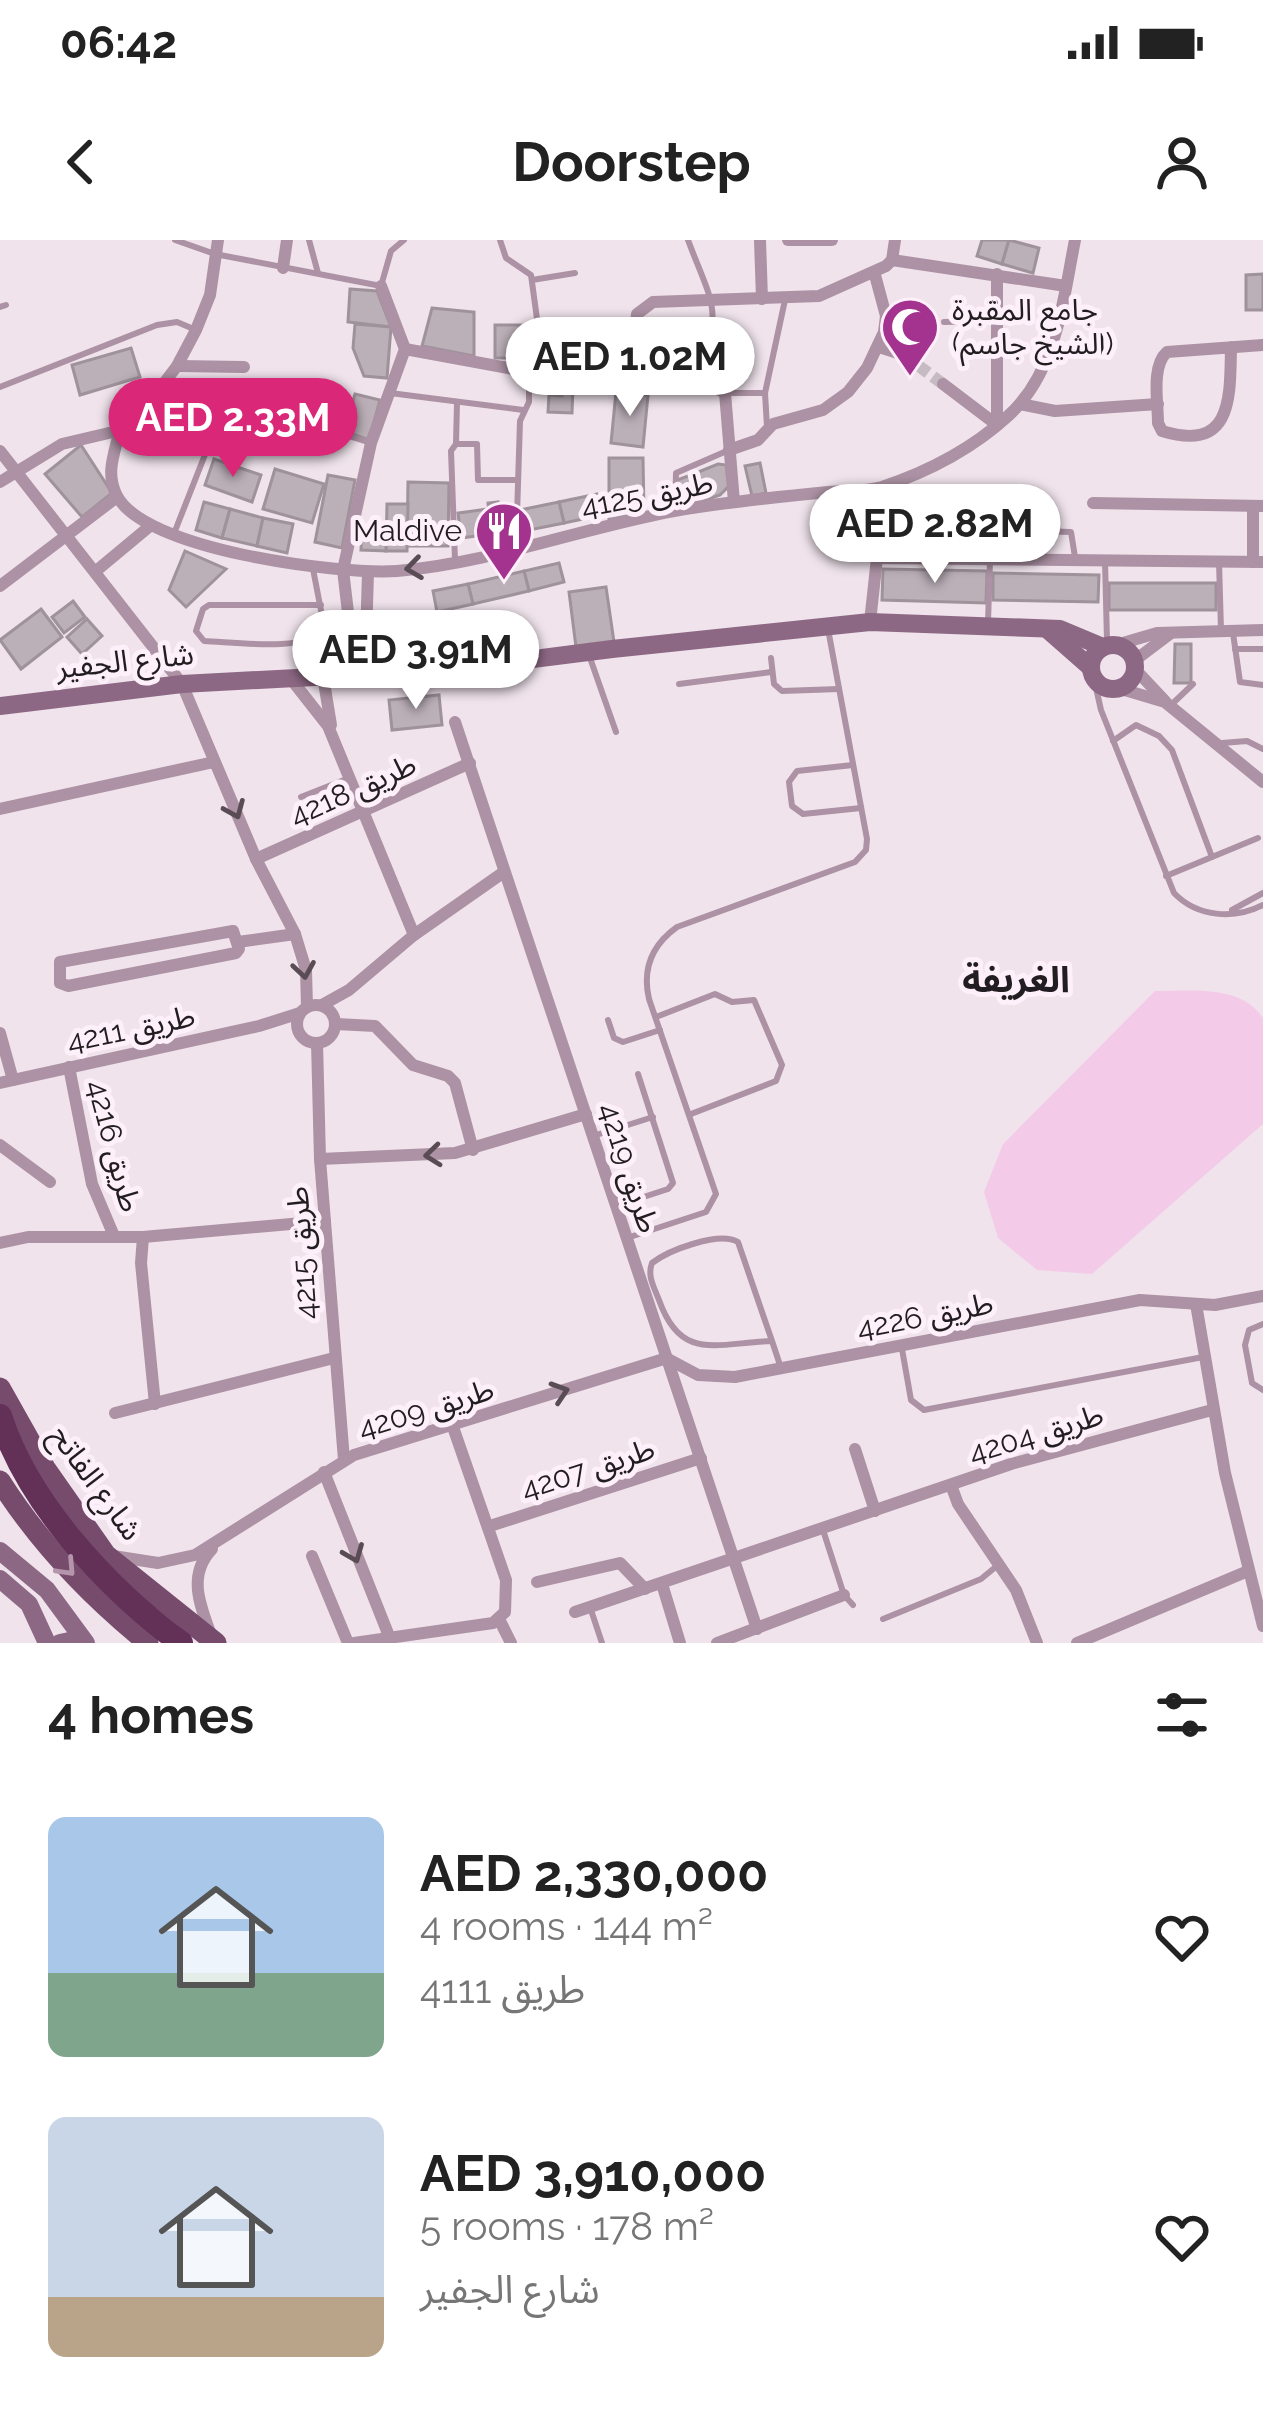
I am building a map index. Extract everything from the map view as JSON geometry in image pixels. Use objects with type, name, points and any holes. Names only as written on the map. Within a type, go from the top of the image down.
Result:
[{"type":"highway","points":[[0,1416],[33,1485],[109,1584],[181,1643]]},
{"type":"main road","name":"شارع الفاتح","points":[[0,1388],[28,1442],[106,1555],[215,1642]]},
{"type":"main road","points":[[0,1481],[8,1501],[74,1576],[148,1643]]},
{"type":"street","points":[[283,268],[286,240]]},
{"type":"street","points":[[760,240],[762,299]]},
{"type":"street","points":[[788,240],[832,240]]},
{"type":"street","points":[[630,374],[638,314],[644,306],[819,296],[875,274],[892,260],[895,240]]},
{"type":"street","name":"طريق 4125","points":[[117,497],[129,514],[173,535],[241,555],[368,572],[427,567],[675,511],[874,490],[953,455],[1021,404],[1050,352],[1075,240]]},
{"type":"street","points":[[0,482],[73,440],[119,433],[137,419],[177,366],[196,330],[210,295],[217,247]]},
{"type":"street","points":[[892,260],[1066,286]]},
{"type":"street","points":[[729,450],[758,440],[767,428],[824,410],[848,392],[879,347],[886,316],[875,274]]},
{"type":"street","points":[[997,274],[997,425]]},
{"type":"street","points":[[336,743],[333,676],[349,621],[343,570],[371,443],[405,349],[380,286]]},
{"type":"street","points":[[1232,347],[1229,401],[1217,426],[1200,435],[1166,434],[1158,423],[1158,360],[1163,354],[1232,347],[1263,345]]},
{"type":"street","points":[[879,347],[904,355]]},
{"type":"street","points":[[405,349],[537,373],[693,377],[724,393],[734,502]]},
{"type":"street","points":[[177,366],[244,367]]},
{"type":"street","points":[[943,384],[997,425]]},
{"type":"street","points":[[1021,404],[1055,411],[1158,404]]},
{"type":"street","points":[[0,586],[117,497],[109,473],[119,433]]},
{"type":"street","points":[[0,451],[182,684],[256,859],[295,934],[306,970],[303,1010],[297,1024],[300,1034],[317,1043],[328,1039],[349,990]]},
{"type":"street","points":[[870,622],[877,558],[874,490]]},
{"type":"street","points":[[877,558],[1258,562],[1258,506],[1093,503]]},
{"type":"street","points":[[96,571],[150,526]]},
{"type":"street","points":[[365,674],[368,572]]},
{"type":"street","points":[[349,621],[364,623]]},
{"type":"street","name":"شارع الجفير","points":[[2,704],[182,684],[447,670],[870,622],[1045,628],[1076,632],[1109,645],[1143,635],[1263,630]]},
{"type":"street","points":[[1045,628],[1105,687],[1168,704]]},
{"type":"street","points":[[1118,688],[1130,680],[1134,664],[1172,633]]},
{"type":"street","points":[[1092,673],[1094,655],[1109,645],[1129,652],[1168,704],[1263,782]]},
{"type":"street","points":[[291,679],[318,710],[336,743],[414,935]]},
{"type":"street","name":"طريق 4219","points":[[455,722],[758,1629]]},
{"type":"street","points":[[0,809],[214,762]]},
{"type":"street","name":"طريق 4218","points":[[256,859],[470,763]]},
{"type":"street","points":[[303,1010],[349,990],[414,935],[504,872]]},
{"type":"street","points":[[233,931],[238,942],[236,953],[65,986],[57,967],[60,962],[118,950],[233,931]]},
{"type":"street","points":[[238,942],[295,934]]},
{"type":"street","points":[[322,1005],[335,1021],[375,1026],[412,1065],[448,1076],[455,1083],[472,1150]]},
{"type":"street","name":"طريق 4211","points":[[0,1033],[7,1082],[259,1026],[303,1010]]},
{"type":"street","name":"طريق 4211","points":[[259,1026],[300,1034]]},
{"type":"street","name":"طريق 4215","points":[[317,1043],[320,1159],[344,1460]]},
{"type":"street","name":"طريق 4216","points":[[69,1067],[92,1184],[114,1236]]},
{"type":"street","points":[[320,1159],[422,1157],[472,1150],[586,1114]]},
{"type":"street","points":[[0,1145],[50,1182]]},
{"type":"street","name":"طريق 4216","points":[[0,1243],[28,1237],[143,1237],[325,1221]]},
{"type":"street","points":[[143,1237],[142,1284],[155,1404]]},
{"type":"street","name":"طريق 4226","points":[[667,1358],[710,1377],[735,1377],[1140,1300],[1215,1305],[1263,1297]]},
{"type":"street","points":[[1196,1304],[1212,1410],[1263,1626]]},
{"type":"street","points":[[115,1413],[334,1358]]},
{"type":"street","name":"طريق 4209","points":[[106,1555],[170,1562],[218,1544],[344,1460],[667,1358]]},
{"type":"street","name":"طريق 4204","points":[[575,1612],[1080,1444],[1212,1410]]},
{"type":"street","name":"طريق 4207","points":[[453,1427],[507,1587],[507,1604],[500,1619]]},
{"type":"street","points":[[855,1449],[875,1510]]},
{"type":"street","name":"طريق 4207","points":[[490,1526],[701,1458]]},
{"type":"street","points":[[324,1472],[389,1636]]},
{"type":"street","points":[[951,1485],[958,1504],[1001,1563],[1037,1643]]},
{"type":"street","points":[[215,1642],[198,1598],[197,1576],[204,1557],[218,1544]]},
{"type":"street","points":[[0,1551],[47,1590],[84,1643]]},
{"type":"street","points":[[312,1556],[351,1643],[500,1619],[511,1643]]},
{"type":"street","points":[[538,1582],[620,1563],[645,1589]]},
{"type":"street","points":[[1077,1643],[1248,1570]]},
{"type":"street","points":[[0,1579],[29,1604],[47,1643]]},
{"type":"street","points":[[662,1584],[680,1643]]},
{"type":"street","points":[[717,1643],[849,1600]]},
{"type":"street","points":[[60,1643],[84,1643]]},
{"type":"lane","points":[[175,240],[217,247],[283,268],[380,286],[391,251],[404,240]]},
{"type":"lane","points":[[309,240],[318,273]]},
{"type":"lane","points":[[500,240],[506,258],[525,267],[532,280],[537,373],[523,410],[516,548]]},
{"type":"lane","points":[[688,240],[714,301],[713,332],[693,377]]},
{"type":"lane","points":[[532,280],[575,273]]},
{"type":"lane","points":[[767,428],[765,393],[785,300]]},
{"type":"lane","points":[[944,322],[997,321]]},
{"type":"lane","points":[[0,387],[157,325],[177,322],[196,330]]},
{"type":"lane","points":[[389,393],[523,410]]},
{"type":"lane","points":[[724,393],[765,393]]},
{"type":"lane","points":[[455,560],[451,451],[456,444],[457,402]]},
{"type":"lane","points":[[173,535],[208,447],[284,420],[371,443]]},
{"type":"lane","points":[[456,444],[477,444],[478,479],[517,480]]},
{"type":"lane","points":[[675,511],[676,473],[729,450]]},
{"type":"lane","points":[[999,530],[1071,532],[1076,561]]},
{"type":"lane","points":[[988,624],[990,560]]},
{"type":"lane","points":[[1106,561],[1103,617],[1109,645]]},
{"type":"lane","points":[[1220,561],[1227,630],[1240,682],[1263,685]]},
{"type":"lane","points":[[312,566],[321,605],[326,631],[316,640],[204,641],[196,631],[209,605],[321,605]]},
{"type":"lane","points":[[627,1238],[706,1212],[713,1204],[715,1183],[656,1017],[646,979],[650,958],[677,927],[855,862],[867,845],[827,626]]},
{"type":"lane","points":[[1234,649],[1263,649]]},
{"type":"lane","points":[[588,652],[616,732]]},
{"type":"lane","points":[[771,658],[775,684],[787,693],[839,689]]},
{"type":"lane","points":[[680,684],[773,672]]},
{"type":"lane","points":[[1092,673],[1113,741],[1174,892],[1207,913],[1251,911],[1263,905]]},
{"type":"lane","points":[[1168,704],[1193,684]]},
{"type":"lane","points":[[1113,741],[1136,725],[1169,745],[1212,857]]},
{"type":"lane","points":[[1218,743],[1251,741],[1263,749]]},
{"type":"lane","points":[[853,765],[797,771],[789,782],[792,806],[803,814],[861,808]]},
{"type":"lane","points":[[301,797],[349,778]]},
{"type":"lane","points":[[1166,876],[1258,838]]},
{"type":"lane","points":[[1229,913],[1263,893]]},
{"type":"lane","points":[[656,1017],[715,994],[732,1002],[754,1000],[782,1065],[776,1081],[691,1114]]},
{"type":"lane","points":[[608,1020],[614,1038],[623,1042],[660,1030]]},
{"type":"lane","points":[[616,1206],[668,1189],[674,1179],[638,1074]]},
{"type":"lane","points":[[593,1136],[653,1117]]},
{"type":"lane","points":[[772,1341],[691,1344],[679,1338],[667,1323],[649,1273],[652,1263],[722,1238],[735,1239],[772,1341],[781,1368]]},
{"type":"lane","points":[[1263,1324],[1250,1330],[1245,1340],[1252,1383],[1263,1390]]},
{"type":"lane","points":[[902,1345],[911,1400],[924,1409],[1204,1357]]},
{"type":"lane","points":[[823,1530],[849,1600]]},
{"type":"lane","points":[[883,1619],[981,1579],[1001,1563]]},
{"type":"lane","points":[[590,1607],[602,1643]]},
{"type":"shaded area","points":[[1155,991],[1229,995],[1254,1007],[1263,1018],[1263,1124],[1092,1274],[1037,1270],[998,1238],[984,1192],[1003,1144]]},
{"type":"building","points":[[982,240],[1009,240],[1002,264],[977,256]]},
{"type":"building","points":[[1009,240],[1039,248],[1033,273],[1002,264]]},
{"type":"building","points":[[1263,274],[1263,310],[1246,310],[1246,275]]},
{"type":"building","points":[[350,289],[377,291],[391,327],[348,322]]},
{"type":"building","points":[[432,308],[474,312],[474,356],[422,346]]},
{"type":"building","points":[[355,324],[391,327],[387,378],[364,376],[353,348]]},
{"type":"building","points":[[495,325],[525,325],[525,365],[495,358]]},
{"type":"building","points":[[131,348],[140,377],[80,395],[72,365]]},
{"type":"building","points":[[563,386],[573,387],[572,413],[548,412],[549,395],[562,396]]},
{"type":"building","points":[[616,392],[648,395],[643,447],[611,443]]},
{"type":"building","points":[[355,394],[380,400],[369,440],[344,431]]},
{"type":"building","points":[[81,445],[112,493],[82,517],[45,474]]},
{"type":"building","points":[[609,458],[643,458],[644,512],[609,520]]},
{"type":"building","points":[[214,459],[261,475],[252,502],[205,485]]},
{"type":"building","points":[[760,463],[766,493],[752,496],[745,466]]},
{"type":"building","points":[[726,465],[729,486],[698,503],[691,475]]},
{"type":"building","points":[[275,469],[324,484],[312,523],[263,509]]},
{"type":"building","points":[[328,475],[355,480],[342,548],[315,542]]},
{"type":"building","points":[[691,475],[698,503],[678,505],[677,480]]},
{"type":"building","points":[[408,482],[449,483],[448,546],[407,546]]},
{"type":"building","points":[[597,494],[602,515],[564,523],[559,502]]},
{"type":"building","points":[[204,502],[230,509],[222,538],[196,530]]},
{"type":"building","points":[[498,502],[498,509],[511,507],[514,528],[491,531],[488,503]]},
{"type":"building","points":[[559,502],[564,523],[524,531],[520,510]]},
{"type":"building","points":[[387,504],[408,504],[407,551],[386,551]]},
{"type":"building","points":[[230,509],[263,518],[257,546],[222,538]]},
{"type":"building","points":[[488,509],[492,534],[461,538],[458,513]]},
{"type":"building","points":[[263,518],[293,524],[287,553],[257,546]]},
{"type":"building","points":[[362,530],[386,531],[386,551],[361,550]]},
{"type":"building","points":[[185,551],[226,569],[186,607],[169,590]]},
{"type":"building","points":[[559,563],[564,582],[529,591],[524,571]]},
{"type":"building","points":[[883,569],[987,571],[986,603],[882,600]]},
{"type":"building","points":[[524,571],[529,591],[473,604],[468,584]]},
{"type":"building","points":[[993,573],[1099,575],[1098,602],[993,600]]},
{"type":"building","points":[[1109,583],[1216,583],[1216,610],[1109,610]]},
{"type":"building","points":[[468,584],[473,604],[437,612],[433,591]]},
{"type":"building","points":[[606,587],[614,642],[576,647],[569,592]]},
{"type":"building","points":[[73,601],[85,617],[64,633],[52,617]]},
{"type":"building","points":[[41,609],[62,637],[21,669],[0,640]]},
{"type":"building","points":[[87,619],[102,636],[82,654],[67,637]]},
{"type":"building","points":[[1175,644],[1191,644],[1191,683],[1174,683]]},
{"type":"building","points":[[439,695],[442,725],[392,730],[389,700]]},
{"type":"tunnel","points":[[904,355],[943,384]]},
{"type":"place","name":"جامع المقبرة (الشيخ جاسم)","points":[[910,378]]},
{"type":"place","name":"Maldive","points":[[504,582]]},
{"type":"district","name":"الغريفة","points":[[1016,979]]}]
